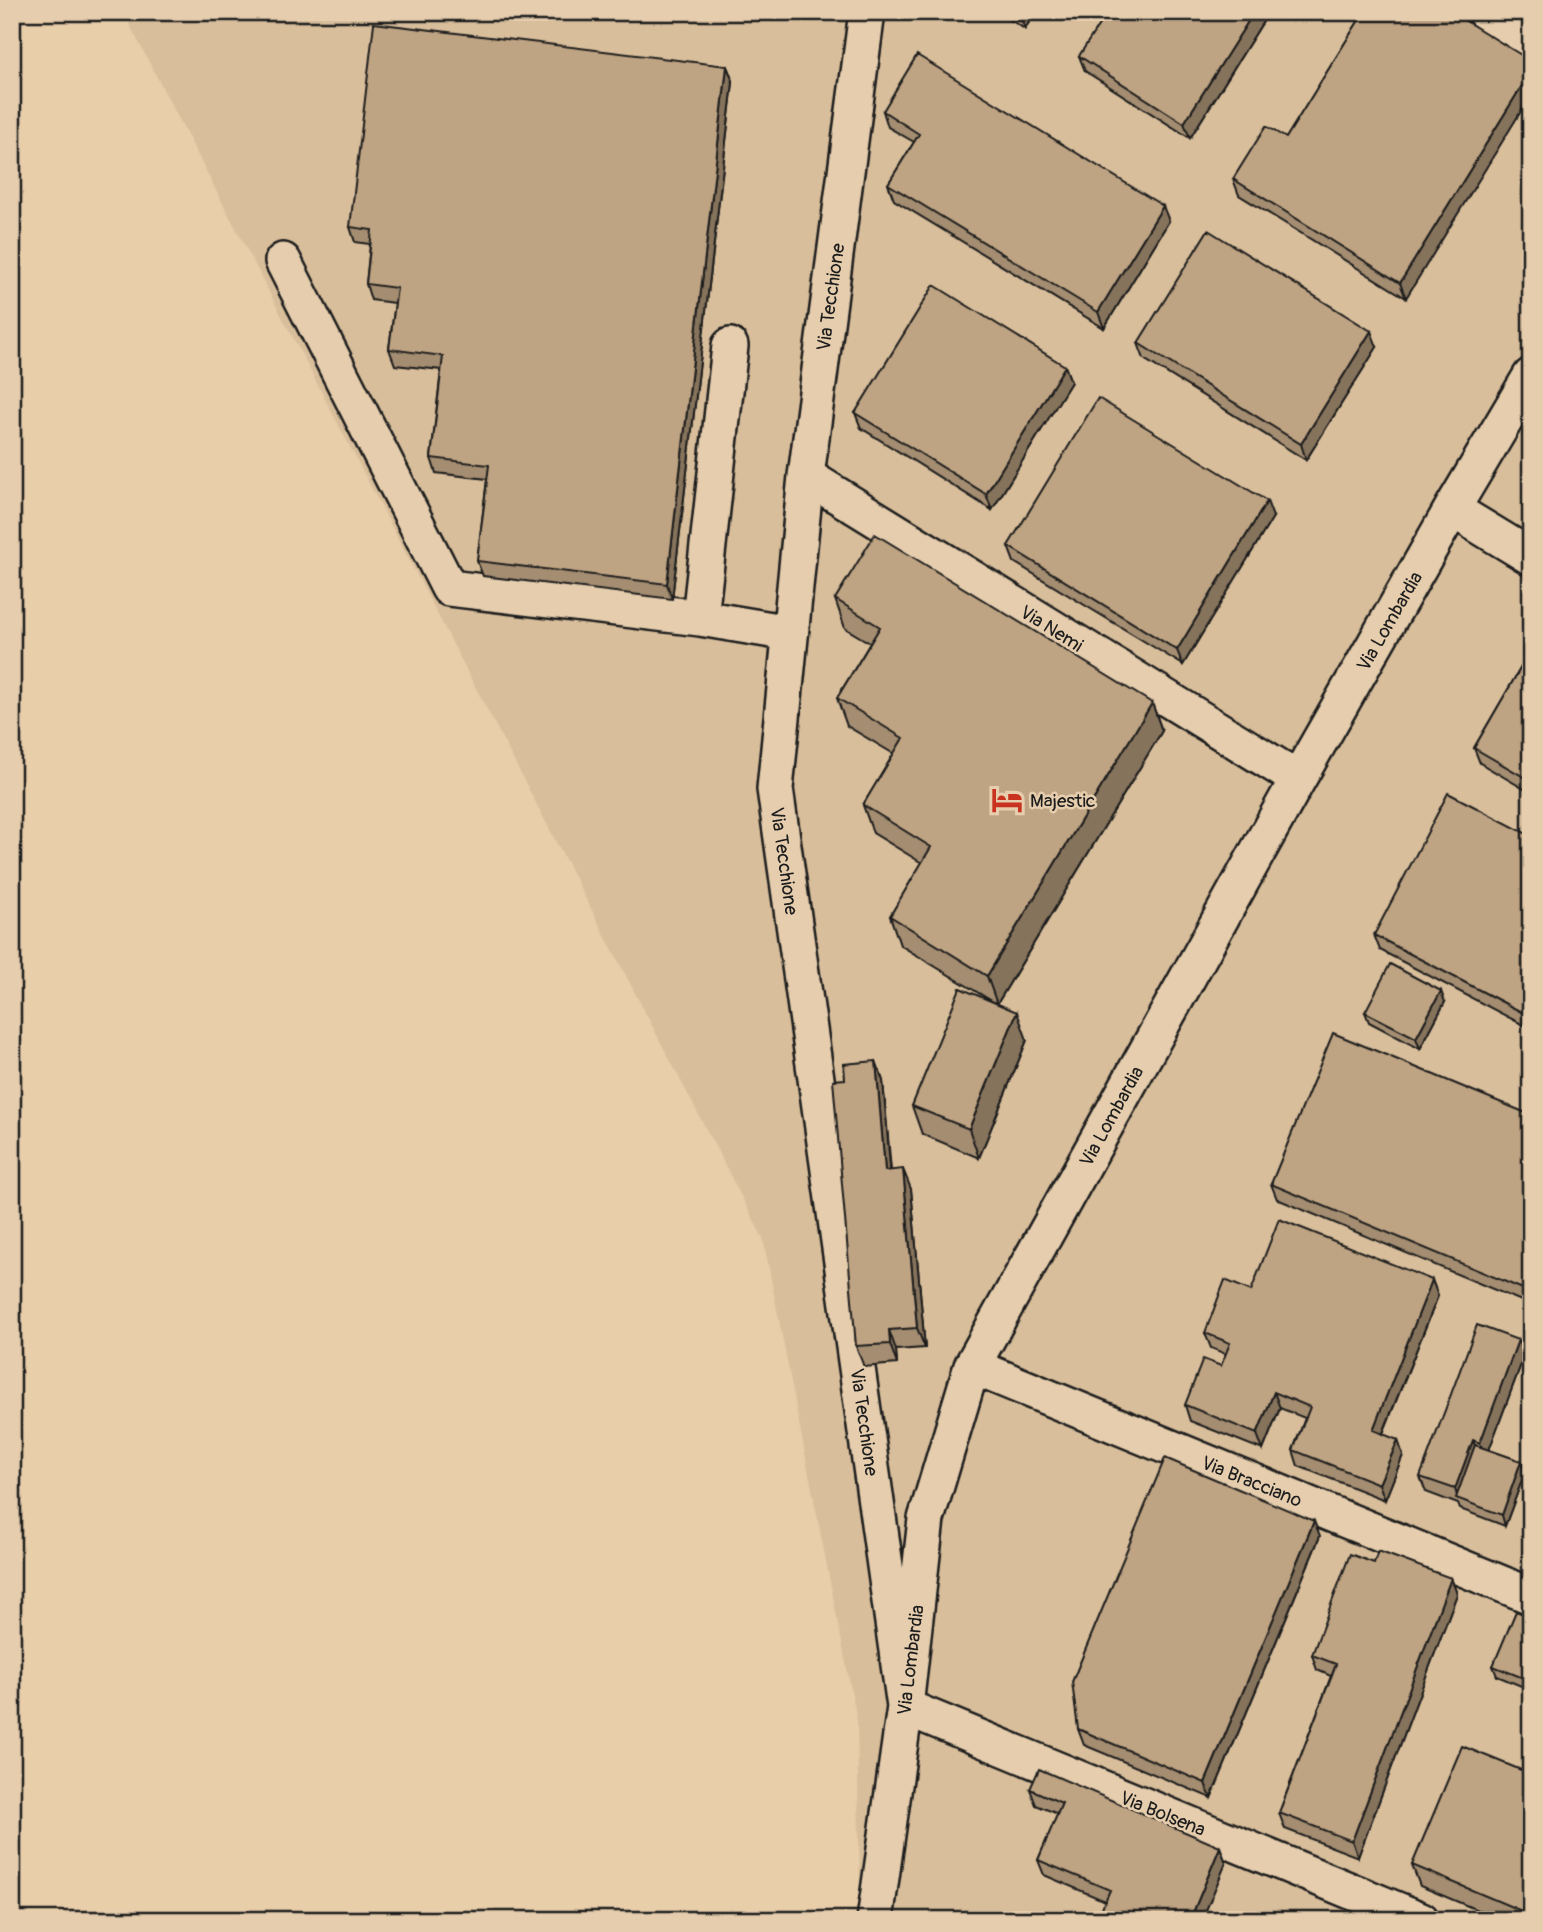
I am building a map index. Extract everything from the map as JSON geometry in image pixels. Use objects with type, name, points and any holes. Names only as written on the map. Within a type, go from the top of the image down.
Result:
[{"type":"street","name":"Via Tecchione","points":[[867,12],[806,476],[775,789],[905,1707]]},
{"type":"street","points":[[1485,12],[1531,41]]},
{"type":"street","points":[[283,261],[449,588],[700,618],[790,633]]},
{"type":"street","points":[[700,618],[730,346]]},
{"type":"street","name":"Via Lombardia","points":[[875,1920],[905,1707],[926,1519],[972,1366],[1298,779],[1531,376]]},
{"type":"street","name":"Via Nemi","points":[[806,476],[1298,779]]},
{"type":"street","points":[[1452,509],[1531,557]]},
{"type":"street","name":"Via Bracciano","points":[[972,1366],[1531,1596]]},
{"type":"street","name":"Via Bolsena","points":[[905,1707],[1421,1920]]},
{"type":"shaded area","points":[[123,12],[1531,12],[1531,1920],[857,1920],[860,1904],[857,1720],[763,1238]]},
{"type":"building","points":[[1107,12],[1254,12],[1184,123],[1079,56]]},
{"type":"building","points":[[1364,12],[1451,12],[1531,61],[1531,71],[1400,283],[1233,179],[1266,126],[1286,138]]},
{"type":"building","points":[[374,23],[727,66],[667,584],[477,561],[489,465],[431,458],[443,356],[389,349],[397,288],[366,284],[372,230],[350,227]]},
{"type":"building","points":[[917,55],[1163,206],[1098,312],[888,184],[919,134],[883,111]]},
{"type":"building","points":[[1208,230],[1371,331],[1301,444],[1138,343]]},
{"type":"building","points":[[934,285],[1065,366],[986,494],[855,413]]},
{"type":"building","points":[[1098,398],[1267,501],[1177,650],[1008,546]]},
{"type":"building","name":"Majestic","points":[[875,534],[1152,703],[987,976],[890,916],[931,847],[863,805],[903,738],[837,698],[880,627],[835,599]]},
{"type":"building","points":[[1531,650],[1531,781],[1474,748]]},
{"type":"building","points":[[1448,793],[1531,836],[1531,1017],[1374,935]]},
{"type":"building","points":[[1390,964],[1441,991],[1416,1038],[1365,1012]]},
{"type":"building","points":[[960,988],[1017,1012],[969,1129],[912,1106]]},
{"type":"building","points":[[1333,1033],[1531,1115],[1530,1292],[1271,1184]]},
{"type":"building","points":[[876,1061],[885,1171],[903,1169],[917,1328],[889,1330],[890,1344],[856,1346],[833,1080],[845,1079],[844,1064]]},
{"type":"building","points":[[1279,1219],[1432,1280],[1373,1430],[1398,1440],[1379,1484],[1293,1450],[1310,1407],[1274,1392],[1257,1434],[1185,1405],[1203,1359],[1221,1366],[1230,1343],[1205,1333],[1225,1280],[1251,1291]]},
{"type":"building","points":[[1477,1325],[1518,1340],[1480,1443],[1473,1440],[1455,1489],[1420,1477]]},
{"type":"building","points":[[1475,1445],[1521,1461],[1502,1515],[1456,1498]]},
{"type":"building","points":[[1165,1458],[1314,1521],[1205,1783],[1078,1729],[1072,1682]]},
{"type":"building","points":[[1378,1551],[1451,1578],[1352,1841],[1279,1813],[1336,1664],[1312,1655],[1350,1554],[1374,1563]]},
{"type":"building","points":[[1516,1611],[1531,1617],[1531,1681],[1493,1666]]},
{"type":"building","points":[[1462,1746],[1531,1774],[1531,1915],[1412,1865]]},
{"type":"building","points":[[1039,1769],[1220,1847],[1190,1920],[1097,1920],[1110,1890],[1038,1860],[1062,1803],[1030,1789]]},
{"type":"place","name":"Majestic","points":[[1007,800]]}]
